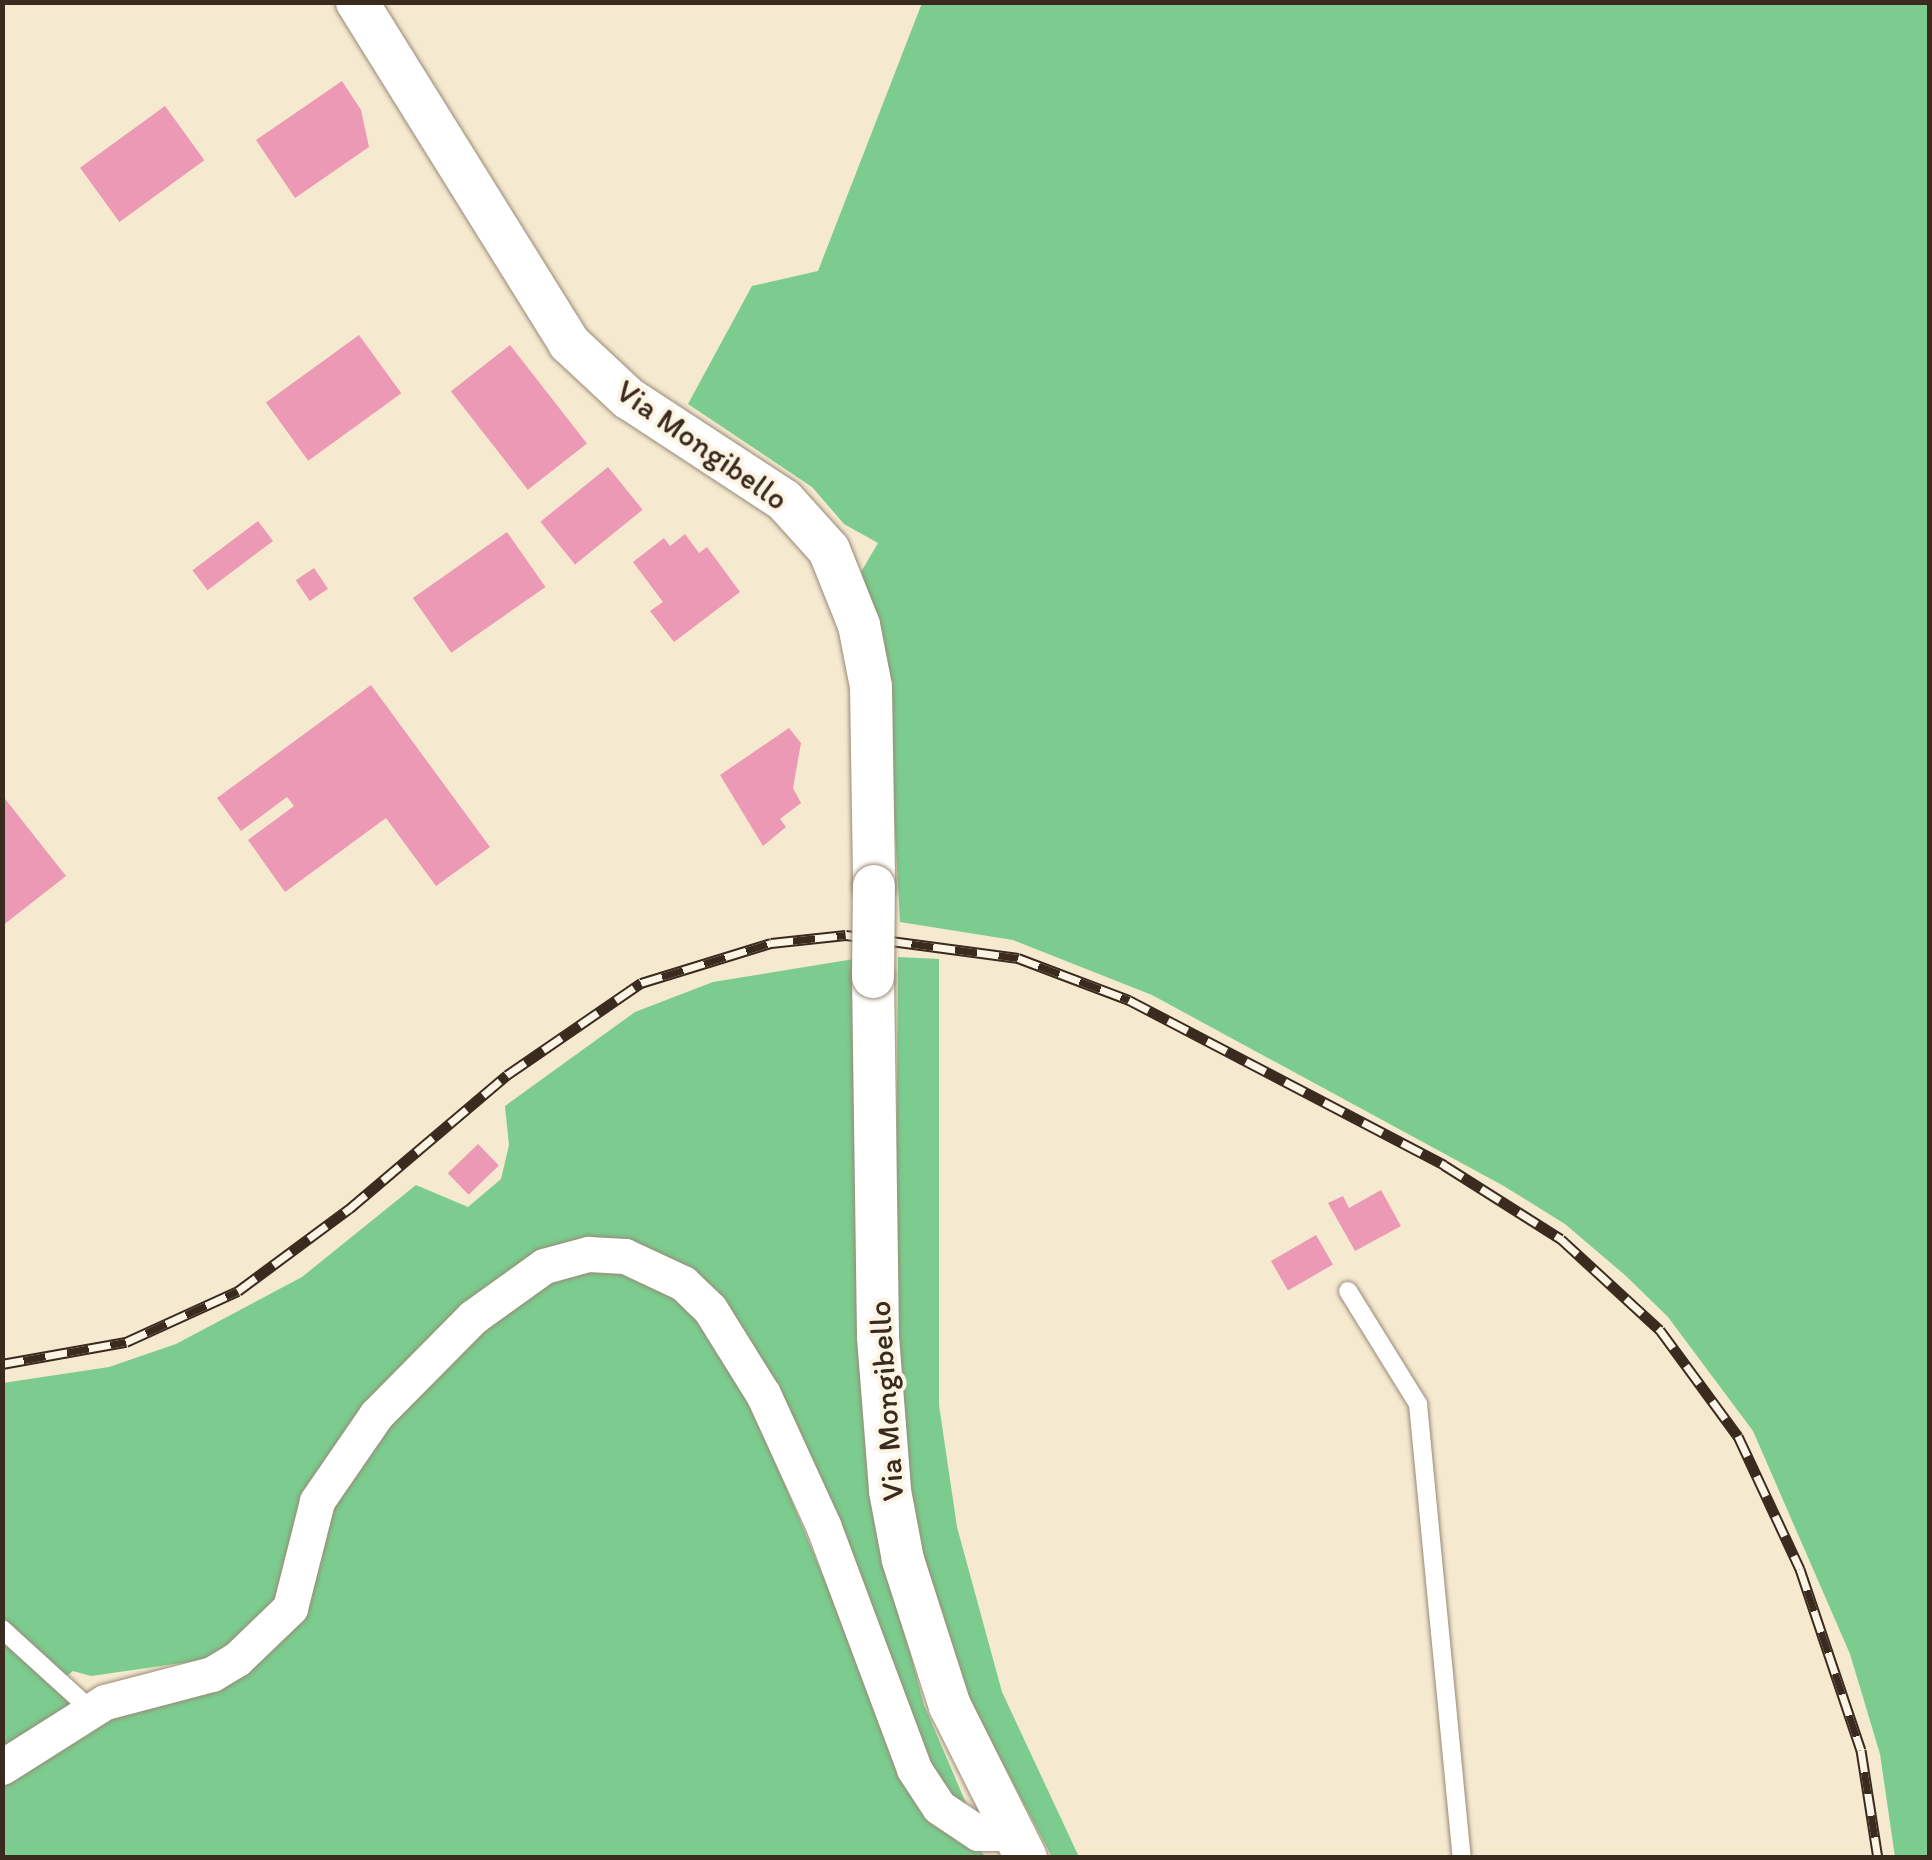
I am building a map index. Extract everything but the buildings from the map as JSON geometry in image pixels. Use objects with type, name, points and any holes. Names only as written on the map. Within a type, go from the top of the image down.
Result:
[{"type":"street","name":"Via Mongibello","points":[[357,2],[570,343],[628,398],[784,500],[830,550],[859,625],[871,687],[878,1354],[890,1492],[903,1560],[950,1706],[1020,1845]]},
{"type":"street","points":[[2,1766],[92,1710],[212,1674],[237,1659],[290,1608],[317,1501],[376,1416],[473,1317],[544,1266],[588,1254],[625,1256],[683,1283],[710,1309],[763,1394],[822,1525],[914,1769],[939,1807],[978,1832],[1020,1845]]},
{"type":"lane","points":[[1348,1291],[1418,1404],[1462,1858]]},
{"type":"lane","points":[[2,1629],[92,1710]]},
{"type":"green space","points":[[922,3],[1929,3],[1929,1857],[1895,1857],[1880,1754],[1850,1654],[1753,1431],[1668,1317],[1626,1276],[1565,1224],[1502,1185],[1152,995],[1013,940],[900,922],[887,682],[861,572],[878,543],[844,524],[812,487],[688,404],[752,286],[818,271]]},
{"type":"green space","points":[[898,957],[939,959],[939,1405],[957,1527],[1002,1692],[1079,1857],[1052,1857],[962,1686],[937,1627],[907,1491],[895,1340]]},
{"type":"green space","points":[[854,959],[872,1507],[924,1705],[968,1808],[948,1802],[716,1294],[584,1245],[370,1401],[280,1602],[217,1658],[91,1676],[73,1671],[53,1687],[73,1706],[3,1751],[3,1383],[109,1367],[176,1344],[302,1277],[416,1185],[468,1207],[501,1179],[509,1145],[505,1106],[635,1012],[713,982]]},
{"type":"green space","points":[[604,1264],[697,1308],[737,1369],[903,1769],[986,1857],[3,1857],[2,1783],[105,1712],[229,1680],[326,1524],[346,1472],[495,1308],[551,1273]]},
{"type":"railway","points":[[2,1364],[126,1342],[238,1291],[349,1209],[507,1075],[641,983],[771,943],[846,935],[1018,958],[1129,1000],[1444,1165],[1561,1239],[1660,1330],[1738,1436],[1800,1569],[1861,1750],[1878,1858]]}]
